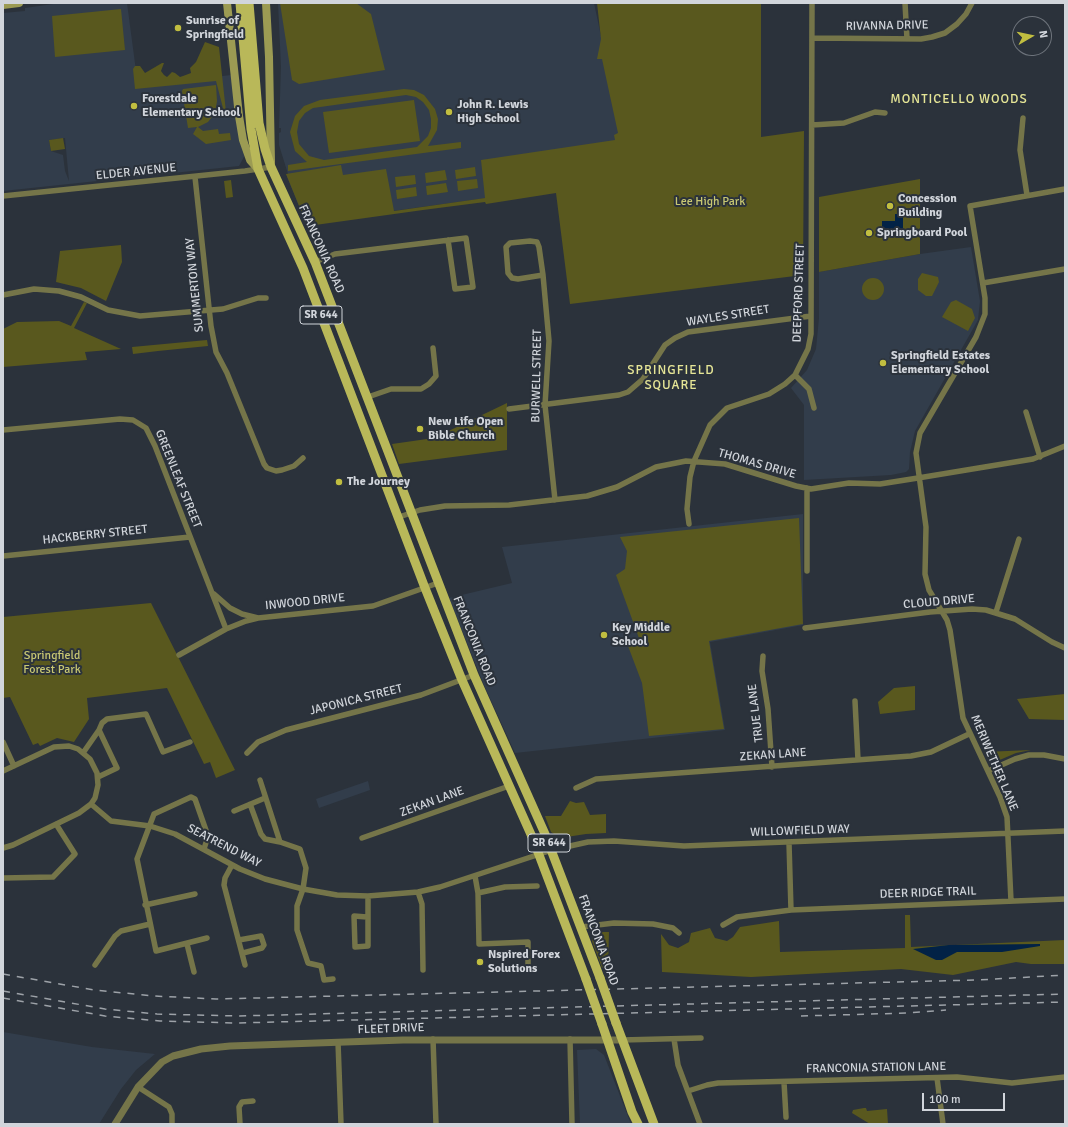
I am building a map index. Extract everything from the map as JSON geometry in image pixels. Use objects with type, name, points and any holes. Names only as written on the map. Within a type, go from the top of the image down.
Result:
[{"type":"main road","points":[[3,5],[19,3]]},
{"type":"main road","name":"FRANCONIA ROAD","points":[[227,3],[242,134],[250,160],[258,169]]},
{"type":"main road","name":"FRANCONIA ROAD","points":[[240,3],[251,129],[258,169],[303,268],[425,588],[462,680],[539,855],[586,979],[632,1112],[638,1124]]},
{"type":"main road","name":"FRANCONIA ROAD","points":[[249,3],[259,123],[271,167],[315,262],[474,675],[552,850],[654,1124]]},
{"type":"main road","name":"FRANCONIA ROAD","points":[[266,3],[269,57],[271,167]]},
{"type":"main road","points":[[364,428],[379,426]]},
{"type":"street","name":"DEEPFORD STREET","points":[[689,524],[688,491],[694,461],[707,430],[719,414],[735,404],[775,391],[795,375],[808,349],[811,316],[812,3]]},
{"type":"street","points":[[905,3],[907,39]]},
{"type":"street","name":"RIVANNA DRIVE","points":[[812,38],[924,38],[945,33],[962,19],[972,3]]},
{"type":"street","points":[[812,126],[844,123],[875,112],[885,114]]},
{"type":"street","points":[[1023,118],[1020,150],[1027,195]]},
{"type":"street","name":"ELDER AVENUE","points":[[3,196],[271,167]]},
{"type":"street","name":"SUMMERTON WAY","points":[[195,176],[209,310],[215,349],[233,386],[264,464],[267,468],[276,471],[282,470],[294,466],[303,458]]},
{"type":"street","name":"MERIWETHER LANE","points":[[1012,901],[1008,834],[1004,807],[969,734],[960,710],[951,635],[947,620],[929,590],[925,574],[924,561],[926,527],[918,478],[916,453],[920,433],[983,323],[986,305],[970,206],[1065,189]]},
{"type":"street","points":[[315,262],[335,254],[448,240],[466,238],[474,287],[455,289],[448,240]]},
{"type":"street","name":"BURWELL STREET","points":[[543,275],[518,279],[512,278],[508,273],[506,247],[510,243],[537,242],[543,275],[549,340],[544,405],[555,500]]},
{"type":"street","points":[[983,283],[1065,269]]},
{"type":"street","points":[[3,295],[34,289],[59,291],[81,297],[108,310],[140,316],[209,310],[230,307],[258,298],[266,298]]},
{"type":"street","name":"WAYLES STREET","points":[[509,409],[619,395],[628,392],[643,379],[665,345],[688,332],[811,316]]},
{"type":"street","points":[[368,397],[391,389],[421,389],[429,384],[436,376],[433,348]]},
{"type":"street","points":[[795,375],[809,389],[814,408]]},
{"type":"street","points":[[1026,412],[1040,457]]},
{"type":"street","name":"GREENLEAF STREET","points":[[3,430],[113,419],[126,419],[140,423],[152,436],[226,629]]},
{"type":"street","name":"THOMAS DRIVE","points":[[398,517],[412,512],[445,506],[509,505],[597,494],[617,487],[656,468],[673,463],[694,461],[725,464],[807,488],[849,483],[880,484],[918,478],[1040,457],[1065,446]]},
{"type":"street","points":[[807,488],[807,572]]},
{"type":"street","name":"HACKBERRY STREET","points":[[3,556],[190,537]]},
{"type":"street","points":[[996,612],[1019,539]]},
{"type":"street","name":"INWOOD DRIVE","points":[[179,655],[226,629],[259,618],[373,606],[438,583]]},
{"type":"street","points":[[213,594],[230,608],[242,614],[259,618]]},
{"type":"street","name":"CLOUD DRIVE","points":[[805,628],[972,609],[996,612],[1015,619],[1052,642],[1065,648]]},
{"type":"street","name":"TRUE LANE","points":[[762,656],[762,671],[768,709],[772,767]]},
{"type":"street","name":"JAPONICA STREET","points":[[247,753],[258,742],[286,730],[421,695],[474,675]]},
{"type":"street","points":[[855,701],[858,760]]},
{"type":"street","points":[[83,752],[99,730],[102,723],[107,719],[146,714],[162,752],[190,742]]},
{"type":"street","points":[[98,777],[117,768],[99,730]]},
{"type":"street","name":"ZEKAN LANE","points":[[576,788],[596,780],[920,755],[969,734]]},
{"type":"street","points":[[3,742],[14,766]]},
{"type":"street","points":[[3,771],[54,747],[69,746],[83,752],[95,766],[98,777],[96,792],[91,804],[79,813],[3,848]]},
{"type":"street","points":[[988,771],[1015,759],[1029,755],[1044,755],[1065,759]]},
{"type":"street","points":[[260,780],[280,842]]},
{"type":"street","name":"ZEKAN LANE","points":[[362,838],[509,786]]},
{"type":"street","points":[[204,849],[208,836],[195,799],[191,797],[154,814],[137,859],[145,905],[156,951],[207,938]]},
{"type":"street","points":[[234,811],[265,798]]},
{"type":"street","name":"SEATREND WAY","points":[[91,804],[111,821],[150,826],[175,834],[232,865],[266,880],[303,890],[337,895],[368,896],[418,892],[475,876],[539,855]]},
{"type":"street","points":[[250,804],[261,834],[265,839],[280,842],[300,849],[306,868],[303,890],[297,906],[296,919],[303,950],[308,963],[321,966],[324,980],[333,979]]},
{"type":"street","points":[[3,878],[53,877],[75,854],[56,824]]},
{"type":"street","name":"WILLOWFIELD WAY","points":[[539,855],[572,844],[602,840],[684,846],[1065,831]]},
{"type":"street","points":[[789,843],[791,910]]},
{"type":"street","points":[[232,865],[225,878],[224,885],[245,965]]},
{"type":"street","points":[[475,876],[478,893],[479,944],[528,942],[528,968]]},
{"type":"street","points":[[478,893],[505,887],[536,886]]},
{"type":"street","points":[[418,892],[422,904],[423,970]]},
{"type":"street","points":[[145,905],[195,894]]},
{"type":"street","points":[[367,917],[354,916],[355,947],[368,946],[368,896]]},
{"type":"street","name":"DEER RIDGE TRAIL","points":[[724,925],[737,918],[791,910],[1065,899]]},
{"type":"street","points":[[581,927],[614,923],[664,925],[673,928],[679,933]]},
{"type":"street","points":[[95,964],[115,936],[121,931],[150,924]]},
{"type":"street","points":[[239,940],[262,936],[264,945],[262,948],[243,953]]},
{"type":"street","points":[[187,944],[194,972]]},
{"type":"street","name":"FLEET DRIVE","points":[[115,1124],[138,1087],[154,1069],[166,1059],[201,1049],[230,1046],[433,1039],[622,1040],[701,1038]]},
{"type":"street","points":[[433,1039],[436,1124]]},
{"type":"street","points":[[570,1039],[572,1124]]},
{"type":"street","points":[[674,1039],[676,1057],[700,1124]]},
{"type":"street","points":[[338,1042],[341,1124]]},
{"type":"street","name":"FRANCONIA STATION LANE","points":[[688,1092],[712,1084],[937,1078],[967,1078],[1012,1083],[1065,1077]]},
{"type":"street","points":[[937,1078],[943,1124]]},
{"type":"street","points":[[784,1082],[786,1117]]},
{"type":"street","points":[[138,1087],[169,1107],[172,1114],[172,1124]]},
{"type":"street","points":[[240,1124],[239,1107],[242,1102],[253,1101]]},
{"type":"shaded area","name":"Forestdale Elementary School","points":[[60,3],[127,3],[138,86],[231,75],[245,155],[239,166],[3,191],[3,13],[25,11],[25,8]],"holes":[[[65,138],[69,181],[65,171],[63,155],[51,151],[49,140]]]},
{"type":"shaded area","name":"John R. Lewis High School","points":[[278,3],[594,3],[631,178],[306,223],[286,174],[288,174],[279,145],[279,133],[281,132],[281,128],[279,128],[281,67]]},
{"type":"shaded area","name":"Springfield Estates Elementary School","points":[[971,247],[980,301],[978,320],[915,431],[910,452],[909,469],[906,472],[891,475],[804,480],[804,405],[791,388],[807,370],[816,349],[819,318],[819,272],[920,254]]},
{"type":"shaded area","name":"Key Middle School","points":[[803,514],[803,625],[710,642],[725,730],[515,753],[483,683],[449,598],[512,583],[502,547]]},
{"type":"shaded area","points":[[368,781],[370,790],[319,808],[316,799]]},
{"type":"shaded area","points":[[3,1032],[92,1047],[155,1054],[136,1070],[121,1089],[99,1124],[3,1124]]},
{"type":"shaded area","points":[[596,1049],[604,1055],[631,1124],[580,1124],[577,1050]]},
{"type":"green space","points":[[280,3],[356,3],[371,14],[385,70],[299,84],[292,80]]},
{"type":"green space","name":"Lee High Park","points":[[597,3],[761,3],[761,137],[804,131],[803,275],[570,304],[556,193],[486,204],[485,202],[308,226],[286,174],[341,165],[343,175],[386,169],[394,211],[485,198],[481,160],[615,140],[614,135],[618,133],[602,59],[597,59],[601,39]]},
{"type":"green space","points":[[121,9],[125,50],[55,57],[52,16]]},
{"type":"green space","points":[[205,42],[219,47],[226,112],[224,112],[216,81],[135,89],[133,69],[135,66],[140,66],[145,73],[164,63],[161,71],[164,75],[167,77],[172,72],[180,77],[183,76],[191,73],[190,68],[196,62]]},
{"type":"green space","points":[[216,85],[217,101],[215,113],[208,122],[198,127],[203,131],[218,129],[219,134],[230,133],[231,140],[206,144],[193,134],[197,127],[188,128],[182,91],[183,89]]},
{"type":"green space","points":[[404,89],[414,90],[424,95],[435,109],[438,119],[437,130],[428,146],[461,142],[461,148],[288,171],[288,165],[307,162],[295,151],[290,132],[295,116],[304,106],[320,100]],"holes":[[[406,95],[416,97],[423,102],[429,110],[431,119],[431,128],[428,136],[417,147],[324,160],[309,156],[299,144],[297,132],[299,121],[305,113],[313,108]]]},
{"type":"green space","points":[[414,100],[420,141],[329,153],[323,112]]},
{"type":"green space","points":[[63,138],[65,149],[51,151],[49,140]]},
{"type":"green space","points":[[475,167],[476,176],[456,179],[455,170]]},
{"type":"green space","points":[[445,170],[447,180],[426,183],[425,173]]},
{"type":"green space","points":[[415,175],[416,184],[396,187],[395,177]]},
{"type":"green space","points":[[477,179],[478,188],[458,191],[457,181]]},
{"type":"green space","name":"Springboard Pool","points":[[920,179],[920,254],[819,272],[819,197]]},
{"type":"green space","points":[[231,180],[233,197],[226,198],[224,181]]},
{"type":"green space","points":[[446,183],[448,192],[427,195],[426,186]]},
{"type":"green space","points":[[416,187],[417,196],[397,199],[396,190]]},
{"type":"green space","points":[[121,245],[122,262],[106,301],[81,288],[56,282],[60,251]]},
{"type":"green space","points":[[922,273],[938,277],[939,282],[932,296],[926,296],[918,290],[918,279]]},
{"type":"green space","points":[[873,278],[881,281],[884,289],[881,297],[873,300],[865,297],[862,289],[865,281]]},
{"type":"green space","points":[[956,300],[972,309],[975,318],[968,331],[942,317],[951,302]]},
{"type":"green space","points":[[84,302],[87,303],[74,328],[121,349],[85,352],[87,360],[3,367],[3,329],[17,322],[59,321],[71,326]]},
{"type":"green space","points":[[207,340],[208,346],[133,354],[132,347]]},
{"type":"green space","points":[[507,403],[507,450],[399,464],[392,444],[434,438]]},
{"type":"green space","points":[[799,518],[803,624],[709,641],[724,729],[649,736],[642,683],[628,646],[640,641],[616,575],[625,569],[627,551],[620,537]]},
{"type":"green space","name":"Springfield Forest Park","points":[[151,603],[235,770],[216,778],[210,762],[204,764],[167,688],[87,698],[89,719],[74,742],[57,738],[40,746],[38,743],[33,745],[10,697],[3,698],[3,617]]},
{"type":"green space","points":[[915,686],[915,710],[880,714],[878,702],[894,688]]},
{"type":"green space","points":[[1065,694],[1065,720],[1029,719],[1017,699]]},
{"type":"green space","points":[[1031,750],[1016,753],[995,762],[990,762],[984,752]]},
{"type":"green space","points":[[570,801],[576,803],[584,802],[590,815],[606,814],[606,833],[560,838],[551,832],[545,816],[561,816]]},
{"type":"green space","points":[[905,915],[910,915],[911,947],[1065,940],[1065,964],[1031,964],[1016,962],[953,975],[901,969],[751,977],[662,972],[661,934],[669,945],[678,948],[689,942],[691,933],[710,928],[715,938],[727,941],[733,937],[740,927],[779,921],[780,952],[905,948]]},
{"type":"green space","points":[[596,932],[609,932],[608,968],[602,968],[592,941]]},
{"type":"green space","points":[[866,1108],[867,1111],[887,1109],[888,1124],[870,1124],[852,1113],[853,1110]]},
{"type":"water","points":[[895,214],[903,214],[903,232],[890,232],[889,236],[882,236],[882,221],[895,221]]},
{"type":"water","points":[[1040,944],[1040,946],[1002,952],[957,952],[942,960],[936,960],[913,949],[949,945]]},
{"type":"railway","points":[[3,974],[94,990],[154,996],[216,999],[977,980],[1065,975]]},
{"type":"railway","points":[[3,991],[105,1009],[157,1014],[239,1016],[1065,994]]},
{"type":"railway","points":[[3,998],[105,1016],[160,1021],[236,1023],[1065,1002]]},
{"type":"railway","points":[[801,1016],[908,1013],[946,1010]]},
{"type":"place","name":"Sunrise of Springfield","points":[[178,28]]},
{"type":"place","name":"Forestdale Elementary School","points":[[134,106]]},
{"type":"place","name":"John R. Lewis High School","points":[[449,112]]},
{"type":"place","name":"Concession Building","points":[[890,206]]},
{"type":"place","name":"Springboard Pool","points":[[869,233]]},
{"type":"place","name":"Springfield Estates Elementary School","points":[[883,363]]},
{"type":"place","name":"New Life Open Bible Church","points":[[420,429]]},
{"type":"place","name":"The Journey","points":[[339,482]]},
{"type":"place","name":"Key Middle School","points":[[604,635]]},
{"type":"place","name":"Nspired Forex Solutions","points":[[480,962]]},
{"type":"district","name":"MONTICELLO WOODS","points":[[959,100]]},
{"type":"district","name":"SPRINGFIELD SQUARE","points":[[671,378]]}]
